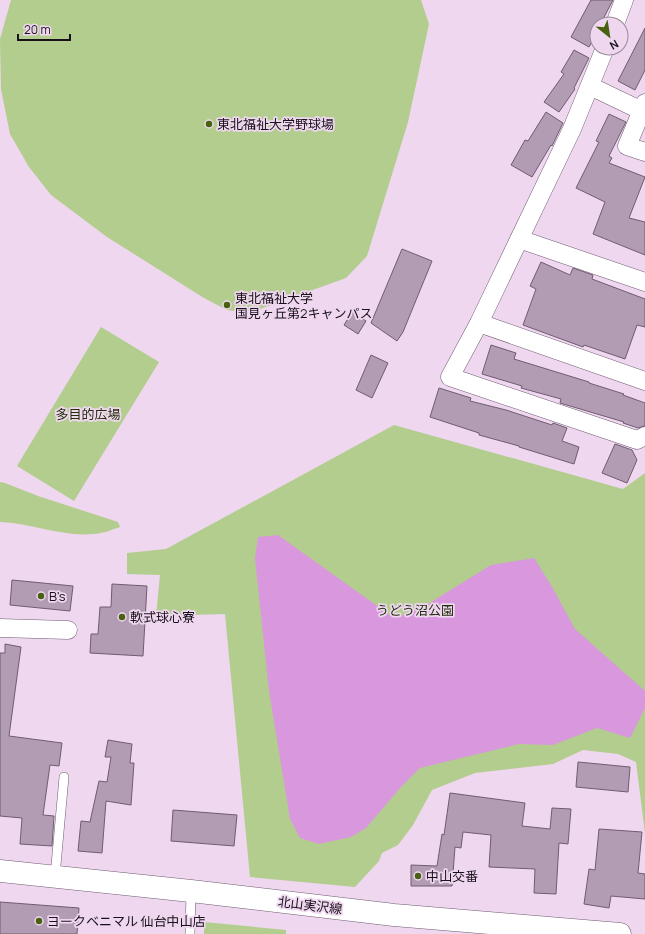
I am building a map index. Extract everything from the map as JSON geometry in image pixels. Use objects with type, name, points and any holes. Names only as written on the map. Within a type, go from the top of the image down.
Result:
[{"type":"street","points":[[618,16],[624,0]]},
{"type":"street","points":[[602,56],[572,129],[479,323],[450,377],[637,440],[645,436]]},
{"type":"street","points":[[590,86],[643,107],[627,146],[645,152]]},
{"type":"street","points":[[519,239],[645,282]]},
{"type":"street","points":[[479,323],[645,381]]},
{"type":"street","points":[[0,628],[68,630]]},
{"type":"street","name":"北山実沢線","points":[[0,871],[541,931],[620,934]]},
{"type":"lane","points":[[55,876],[64,777]]},
{"type":"lane","points":[[190,934],[191,891]]},
{"type":"green space","name":"東北福祉大学野球場","points":[[11,0],[421,0],[429,24],[408,122],[367,256],[346,278],[257,310],[241,312],[227,310],[204,298],[107,237],[51,195],[29,167],[10,134],[1,89],[0,39]]},
{"type":"green space","name":"多目的広場","points":[[101,327],[159,362],[74,501],[17,466]]},
{"type":"green space","name":"うどう沼公園","points":[[394,425],[623,489],[645,473],[645,833],[636,762],[618,754],[583,750],[553,764],[475,773],[432,790],[413,825],[398,845],[382,853],[379,861],[355,887],[250,877],[225,614],[156,616],[160,575],[127,574],[127,553],[166,549]]},
{"type":"green space","points":[[0,482],[118,522],[120,527],[100,533],[70,534],[0,522]]},
{"type":"green space","points":[[204,922],[286,930],[286,934],[204,934]]},
{"type":"shaded area","points":[[278,535],[394,618],[420,609],[491,565],[534,558],[551,585],[575,629],[645,691],[645,708],[630,738],[597,728],[553,745],[519,744],[420,768],[401,787],[366,828],[351,837],[319,844],[300,838],[290,819],[269,691],[255,559],[258,537]]},
{"type":"building","points":[[591,0],[613,0],[605,16],[589,16],[589,47],[571,37]]},
{"type":"building","points":[[645,28],[645,70],[635,90],[618,81]]},
{"type":"building","points":[[574,50],[589,58],[574,88],[575,89],[559,112],[544,102],[564,74],[561,72]]},
{"type":"building","points":[[546,112],[563,123],[552,146],[551,145],[532,177],[511,165],[525,140],[528,141]]},
{"type":"building","points":[[609,114],[626,122],[609,156],[612,158],[609,163],[645,177],[629,218],[645,222],[645,255],[593,234],[605,202],[576,188],[599,142],[596,141]]},
{"type":"building","points":[[402,249],[432,261],[403,332],[397,341],[371,323]]},
{"type":"building","points":[[541,262],[570,275],[573,268],[593,275],[592,279],[645,299],[645,327],[637,325],[625,359],[584,345],[583,347],[523,325],[536,289],[530,286]]},
{"type":"building","points":[[352,312],[366,321],[358,334],[344,325]]},
{"type":"building","points":[[491,345],[516,353],[514,359],[589,382],[645,403],[645,426],[638,428],[623,423],[624,422],[560,403],[561,399],[521,388],[522,386],[482,374]]},
{"type":"building","points":[[371,355],[388,363],[372,398],[356,390]]},
{"type":"building","points":[[439,388],[471,398],[470,401],[567,428],[562,441],[579,447],[574,464],[479,435],[479,433],[430,417]]},
{"type":"building","points":[[615,444],[632,450],[637,460],[627,483],[602,473]]},
{"type":"building","name":"B's","points":[[12,580],[73,586],[70,611],[10,605]]},
{"type":"building","name":"軟式球心寮","points":[[112,584],[147,586],[143,656],[90,653],[91,634],[98,634],[100,607],[111,607]]},
{"type":"building","points":[[5,644],[21,647],[9,736],[62,743],[59,766],[50,765],[43,815],[54,816],[52,846],[20,844],[22,818],[0,816],[0,653],[5,653]]},
{"type":"building","points":[[108,740],[132,744],[130,763],[134,763],[131,805],[106,801],[102,853],[78,851],[81,821],[90,822],[99,781],[107,782],[111,757],[105,757]]},
{"type":"building","points":[[578,762],[630,767],[628,792],[576,787]]},
{"type":"building","points":[[450,793],[525,803],[522,826],[550,829],[552,808],[571,809],[568,844],[559,843],[556,894],[534,893],[535,869],[489,867],[491,835],[463,832],[461,848],[455,847],[452,886],[411,886],[411,865],[437,866],[442,834],[444,835]]},
{"type":"building","points":[[173,810],[237,815],[234,846],[171,841]]},
{"type":"building","points":[[599,829],[642,832],[638,873],[645,874],[645,899],[611,896],[609,908],[584,904],[589,869],[595,870]]},
{"type":"building","name":"ヨークベニマル 仙台中山店","points":[[0,902],[79,908],[77,934],[0,934]]},
{"type":"place","name":"東北福祉大学野球場","points":[[209,124]]},
{"type":"place","name":"東北福祉大学 国見ヶ丘第2キャンパス","points":[[227,305]]},
{"type":"place","name":"B's","points":[[41,596]]},
{"type":"place","name":"軟式球心寮","points":[[122,617]]},
{"type":"place","name":"中山交番","points":[[418,876]]},
{"type":"place","name":"ヨークベニマル 仙台中山店","points":[[39,921]]}]
